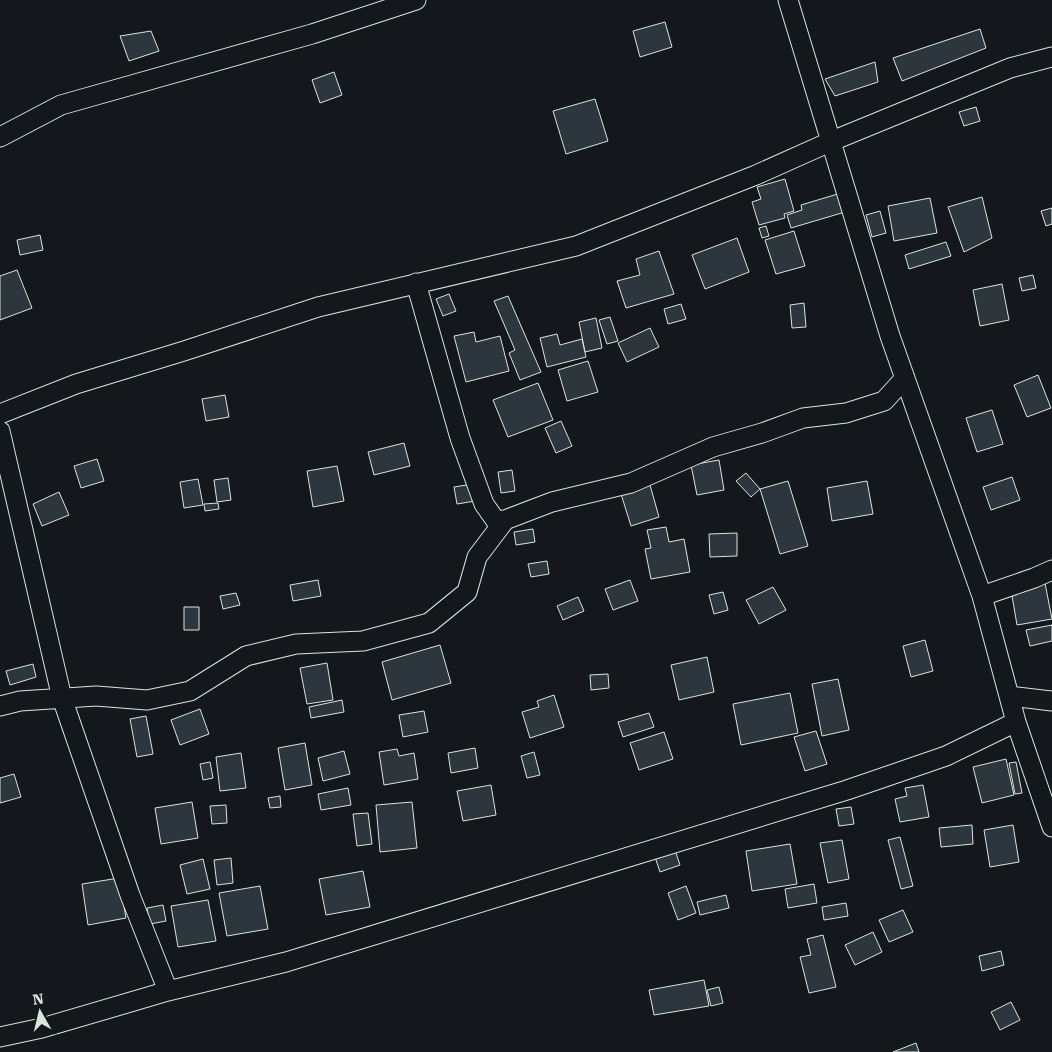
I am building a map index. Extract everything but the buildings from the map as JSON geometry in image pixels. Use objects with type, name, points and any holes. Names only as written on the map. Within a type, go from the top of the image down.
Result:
[{"type":"street","points":[[0,137],[61,105],[312,34],[416,0]]},
{"type":"street","points":[[788,0],[890,336],[982,596],[1016,722],[1052,826]]},
{"type":"street","points":[[0,414],[76,384],[318,307],[576,246],[756,175],[832,141],[1010,68],[1052,57]]},
{"type":"street","points":[[416,283],[460,438],[484,504],[496,521],[505,520],[552,502],[630,483],[713,447],[762,433],[803,418],[846,413],[884,401],[905,378]]},
{"type":"street","points":[[0,430],[62,698],[130,895],[168,992]]},
{"type":"street","points":[[0,706],[20,701],[96,696],[147,700],[190,691],[246,656],[296,644],[363,641],[429,623],[468,592],[477,557],[505,520]]},
{"type":"street","points":[[982,596],[1052,570]]},
{"type":"street","points":[[1010,696],[1052,701]]},
{"type":"street","points":[[0,1037],[42,1028],[168,992],[286,962],[847,790],[946,756],[1016,722]]}]
